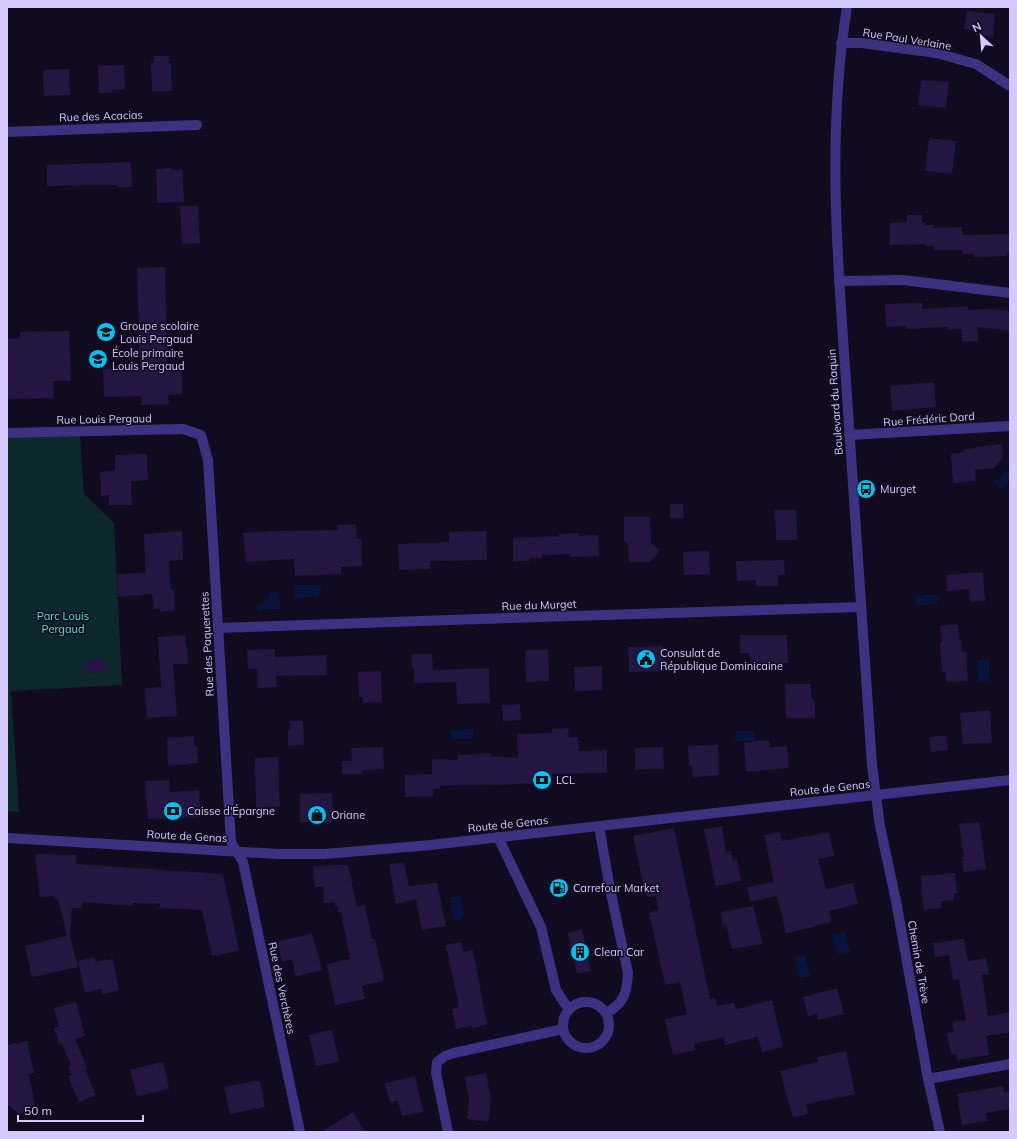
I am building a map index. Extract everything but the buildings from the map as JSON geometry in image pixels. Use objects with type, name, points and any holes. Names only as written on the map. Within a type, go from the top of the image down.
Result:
[{"type":"street","name":"Boulevard du Raquin","points":[[847,7],[841,43],[837,103],[835,193],[849,435],[872,766],[876,795]]},
{"type":"street","name":"Rue Paul Verlaine","points":[[841,43],[862,43],[936,53],[976,64],[1010,86]]},
{"type":"street","name":"Rue des Acacias","points":[[7,132],[197,125]]},
{"type":"street","points":[[839,280],[903,280],[1010,293]]},
{"type":"street","name":"Rue Frédéric Dard","points":[[849,435],[1010,426]]},
{"type":"street","name":"Rue Louis Pergaud","points":[[7,433],[183,429],[200,435]]},
{"type":"street","name":"Rue des Paquerettes","points":[[200,435],[208,460],[231,842],[236,851]]},
{"type":"street","name":"Rue du Murget","points":[[218,628],[861,607]]},
{"type":"street","name":"Route de Genas","points":[[7,838],[278,854],[325,854],[430,845],[1010,780]]},
{"type":"street","name":"Chemin de Trève","points":[[876,795],[880,826],[896,900],[928,1079],[940,1132]]},
{"type":"street","points":[[599,826],[610,889],[628,973],[628,988],[625,994],[612,1010],[606,1013]]},
{"type":"street","points":[[498,837],[541,927],[556,990],[569,1010]]},
{"type":"street","name":"Rue des Verchères","points":[[236,851],[243,862],[300,1132]]},
{"type":"street","points":[[591,1002],[602,1008],[606,1013],[610,1027],[608,1034],[599,1045],[592,1048],[577,1047],[566,1037],[563,1029],[565,1017],[569,1010],[578,1004],[591,1002]]},
{"type":"street","points":[[448,1132],[436,1074],[438,1062],[445,1056],[454,1053],[563,1029]]},
{"type":"street","points":[[928,1079],[1010,1064]]},
{"type":"green space","name":"Parc Louis Pergaud","points":[[80,436],[84,494],[114,523],[122,685],[11,691],[19,812],[7,811],[7,438]]},
{"type":"water","points":[[1008,468],[1010,470],[1010,481],[1002,489],[993,481],[996,479],[998,480]]},
{"type":"water","points":[[294,585],[318,585],[321,588],[321,591],[318,597],[294,598]]},
{"type":"water","points":[[279,592],[280,609],[257,610],[257,606],[262,604],[268,598],[269,593]]},
{"type":"water","points":[[935,594],[939,599],[936,604],[916,606],[915,596]]},
{"type":"water","points":[[989,659],[990,681],[978,682],[977,660]]},
{"type":"water","points":[[473,729],[473,739],[451,739],[451,730]]},
{"type":"water","points":[[736,731],[755,731],[755,741],[735,741]]},
{"type":"water","points":[[460,895],[464,915],[459,921],[454,922],[449,898]]},
{"type":"water","points":[[845,932],[850,952],[838,955],[832,935]]},
{"type":"water","points":[[805,955],[810,976],[799,978],[794,957]]},
{"type":"place","name":"Groupe scolaire Louis Pergaud","points":[[106,332]]},
{"type":"place","name":"École primaire Louis Pergaud","points":[[98,359]]},
{"type":"place","name":"Murget","points":[[866,489]]},
{"type":"place","name":"Consulat de République Dominicaine","points":[[646,659]]},
{"type":"place","name":"LCL","points":[[542,780]]},
{"type":"place","name":"Caisse d'Épargne","points":[[173,811]]},
{"type":"place","name":"Oriane","points":[[317,815]]},
{"type":"place","name":"Carrefour Market","points":[[559,888]]},
{"type":"place","name":"Clean Car","points":[[580,952]]}]
